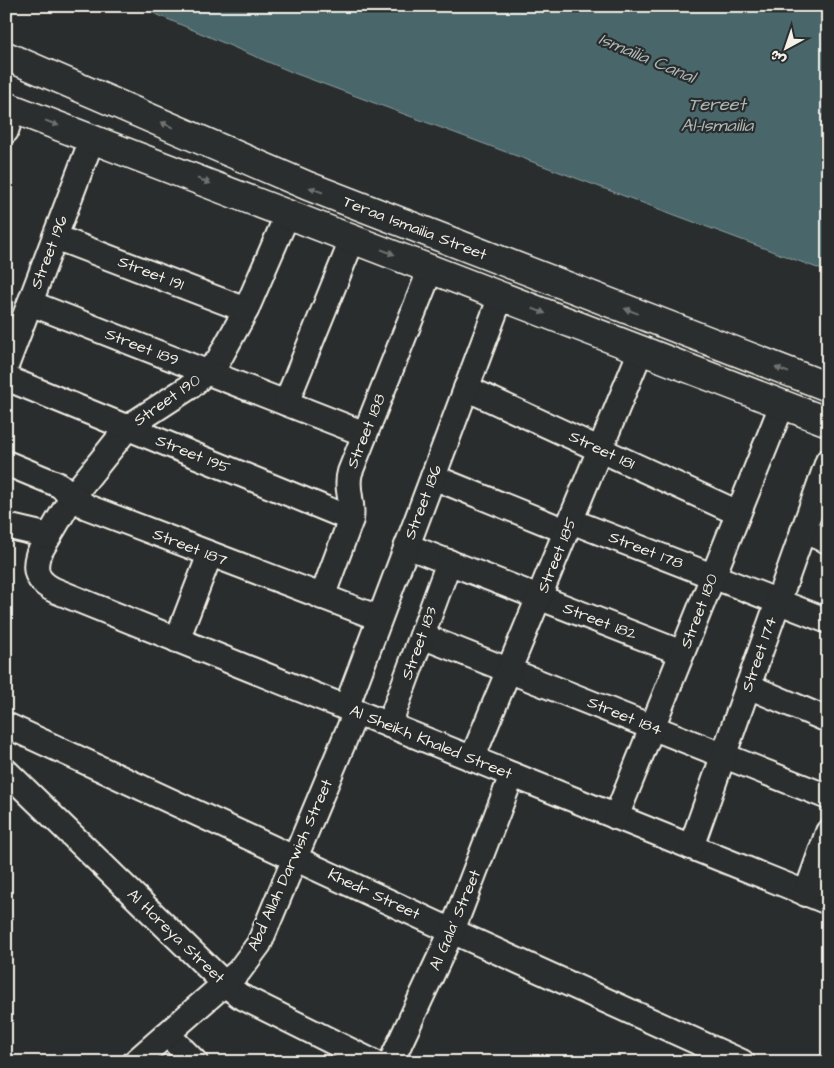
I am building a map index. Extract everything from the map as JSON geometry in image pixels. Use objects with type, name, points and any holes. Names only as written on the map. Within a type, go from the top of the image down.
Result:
[{"type":"main road","name":"Teraa Ismailia Street","points":[[6,56],[308,186],[828,388]]},
{"type":"main road","name":"Teraa Ismailia Street","points":[[9,115],[92,138],[828,422]]},
{"type":"street","name":"Street 196","points":[[6,366],[92,138]]},
{"type":"street","name":"Street 190","points":[[37,577],[35,566],[38,555],[72,496],[128,427],[191,386],[222,354],[246,310],[288,213]]},
{"type":"street","name":"Street 191","points":[[55,237],[246,310]]},
{"type":"street","points":[[286,404],[353,238]]},
{"type":"street","name":"Street 188","points":[[322,597],[352,519],[353,510],[347,482],[430,268]]},
{"type":"street","name":"Street 186","points":[[351,710],[380,618],[406,546],[501,296]]},
{"type":"street","name":"Street 189","points":[[30,304],[366,434]]},
{"type":"street","name":"Street 185","points":[[472,759],[641,350]]},
{"type":"street","name":"Street 195","points":[[6,378],[352,519]]},
{"type":"street","name":"Street 181","points":[[466,388],[738,513]]},
{"type":"street","name":"Street 180","points":[[616,817],[782,404]]},
{"type":"street","name":"Street 174","points":[[691,848],[828,461]]},
{"type":"street","name":"Street 187","points":[[6,463],[59,485],[94,510],[380,618]]},
{"type":"street","name":"Street 178","points":[[433,477],[778,600],[828,621]]},
{"type":"street","points":[[6,526],[49,536]]},
{"type":"street","points":[[803,531],[828,541]]},
{"type":"street","name":"Street 182","points":[[406,546],[682,653]]},
{"type":"street","points":[[177,640],[210,554]]},
{"type":"street","name":"Street 183","points":[[389,725],[449,562]]},
{"type":"street","name":"Al Sheikh Khaled Street","points":[[37,577],[49,587],[177,640],[828,902]]},
{"type":"street","name":"Street 184","points":[[422,636],[828,797]]},
{"type":"street","points":[[748,686],[828,720]]},
{"type":"street","name":"Abd Allah Darwish Street","points":[[135,1062],[239,971],[259,944],[295,857],[351,710]]},
{"type":"street","name":"Khedr Street","points":[[6,725],[452,931],[742,1062]]},
{"type":"street","name":"Al Horeya Street","points":[[6,771],[225,984],[257,1006],[373,1062]]},
{"type":"street","name":"Al Gala' Street","points":[[391,1062],[452,931],[512,775]]},
{"type":"street","points":[[806,894],[828,832]]},
{"type":"street","points":[[167,1034],[195,1062]]},
{"type":"water","name":"Tereet Al-Ismailia","points":[[137,6],[828,6],[828,272],[294,73]]},
{"type":"water label","name":"Ismaïlia Canal","points":[[647,58]]}]
